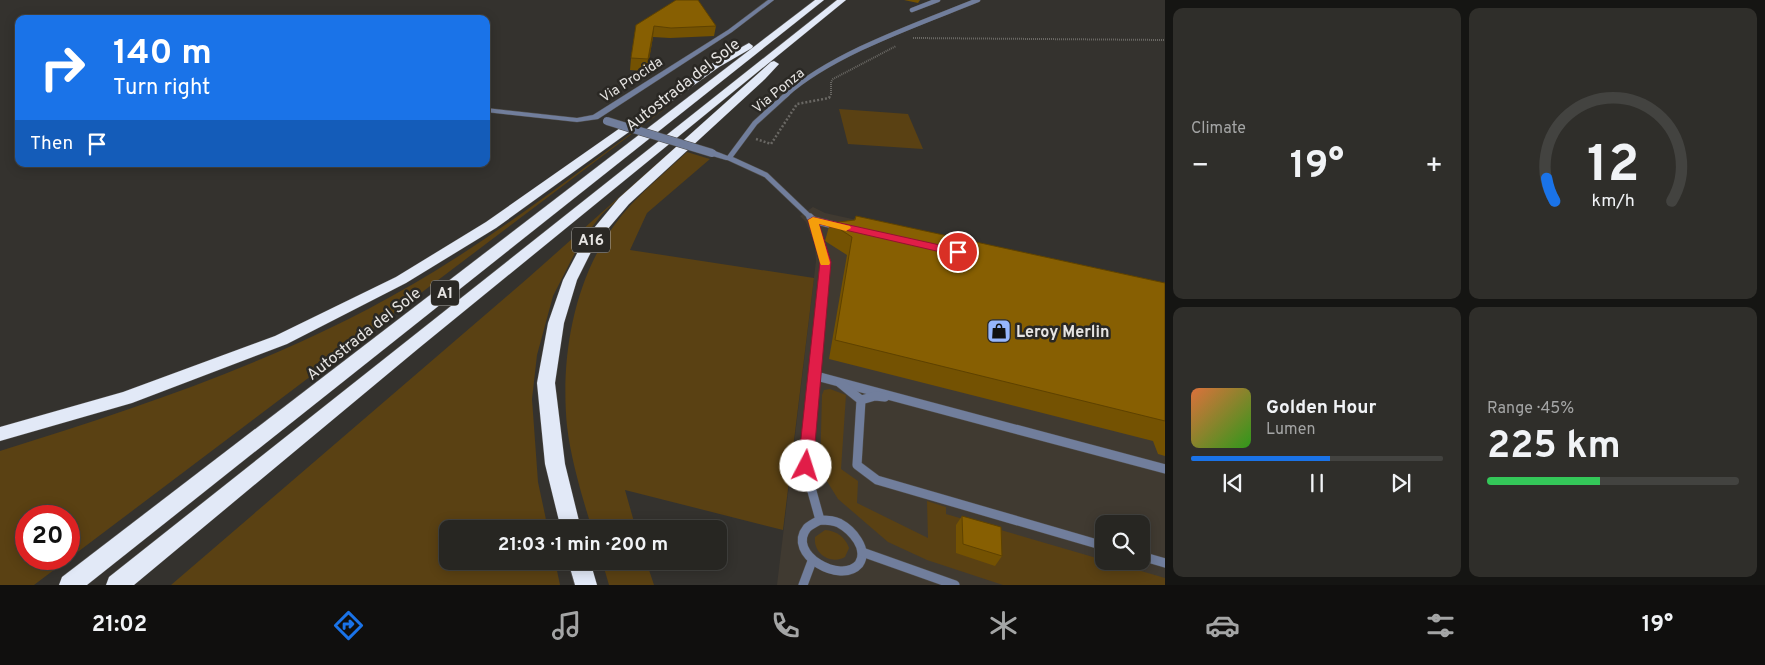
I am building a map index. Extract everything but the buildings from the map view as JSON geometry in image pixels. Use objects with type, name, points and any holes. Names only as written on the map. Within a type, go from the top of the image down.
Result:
[{"type":"highway","name":"Autostrada del Sole","points":[[70,585],[820,0]]},
{"type":"highway","name":"Autostrada del Sole","points":[[117,585],[842,0]]},
{"type":"highway","points":[[0,434],[126,398],[272,343],[401,280],[491,225],[716,65],[786,27]]},
{"type":"highway","name":"A16","points":[[568,520],[556,464],[546,383],[556,323],[570,280],[589,243],[624,201],[762,77],[804,30]]},
{"type":"highway","points":[[582,570],[586,585]]},
{"type":"street","name":"Via Procida","points":[[490,110],[577,120],[595,117],[730,32],[771,0]]},
{"type":"street","points":[[595,117],[729,158]]},
{"type":"lane","points":[[912,10],[938,0]]},
{"type":"lane","name":"Via Ponza","points":[[729,158],[760,118],[794,88],[829,66],[880,40],[978,0]]},
{"type":"lane","points":[[729,158],[766,175],[813,220],[825,262],[806,466],[820,520]]},
{"type":"lane","points":[[813,220],[847,228]]},
{"type":"lane","points":[[814,375],[1165,468]]},
{"type":"lane","points":[[838,381],[861,400]]},
{"type":"lane","points":[[861,400],[875,396],[896,397]]},
{"type":"lane","points":[[861,400],[857,465],[877,480],[1095,543]]},
{"type":"lane","points":[[820,520],[830,520],[848,528],[855,535],[862,552],[861,560],[849,572],[830,572],[812,561],[802,543],[802,535],[806,528],[820,520]]},
{"type":"lane","points":[[862,552],[955,585]]},
{"type":"lane","points":[[1150,559],[1165,563]]},
{"type":"lane","points":[[804,585],[812,561]]},
{"type":"path","points":[[911,38],[1165,40]]},
{"type":"path","points":[[745,136],[771,144],[797,104],[829,98],[832,95],[831,82],[833,78],[902,43]]},
{"type":"shaded area","points":[[674,102],[80,551],[80,505],[15,505],[15,570],[54,570],[34,585],[0,585],[0,451],[168,395],[278,352],[331,328],[384,301],[435,271],[526,210]]},
{"type":"shaded area","points":[[839,109],[908,114],[923,149],[848,144]]},
{"type":"shaded area","points":[[698,127],[602,214],[580,243],[553,296],[537,355],[532,399],[538,482],[546,520],[439,520],[439,570],[557,570],[560,585],[171,585],[528,278]]},
{"type":"shaded area","points":[[687,152],[710,159],[647,213],[630,250],[814,278],[783,530],[625,490],[633,520],[589,520],[577,478],[567,426],[565,399],[569,343],[574,315],[582,288],[593,262],[606,237],[622,215],[645,190]]},
{"type":"shaded area","points":[[813,207],[825,213],[1165,288],[1165,585],[777,585],[816,261],[815,245],[806,222],[800,216]]},
{"type":"shaded area","points":[[830,389],[846,395],[841,469],[858,481],[857,503],[928,538],[927,501],[946,507],[946,514],[1095,558],[1095,570],[1138,570],[1165,578],[1165,585],[1003,585],[927,560],[888,542],[838,499],[820,470],[822,395],[824,390]]},
{"type":"shaded area","points":[[825,530],[837,533],[843,538],[849,548],[845,557],[834,560],[820,553],[815,543],[815,537]]},
{"type":"shaded area","points":[[605,570],[649,570],[654,585],[609,585]]},
{"type":"slow traffic","points":[[825,263],[813,220],[846,228]]},
{"type":"place","name":"Leroy Merlin","points":[[999,331]]},
{"type":"route","points":[[806,466],[825,262],[813,220],[958,252]]}]
